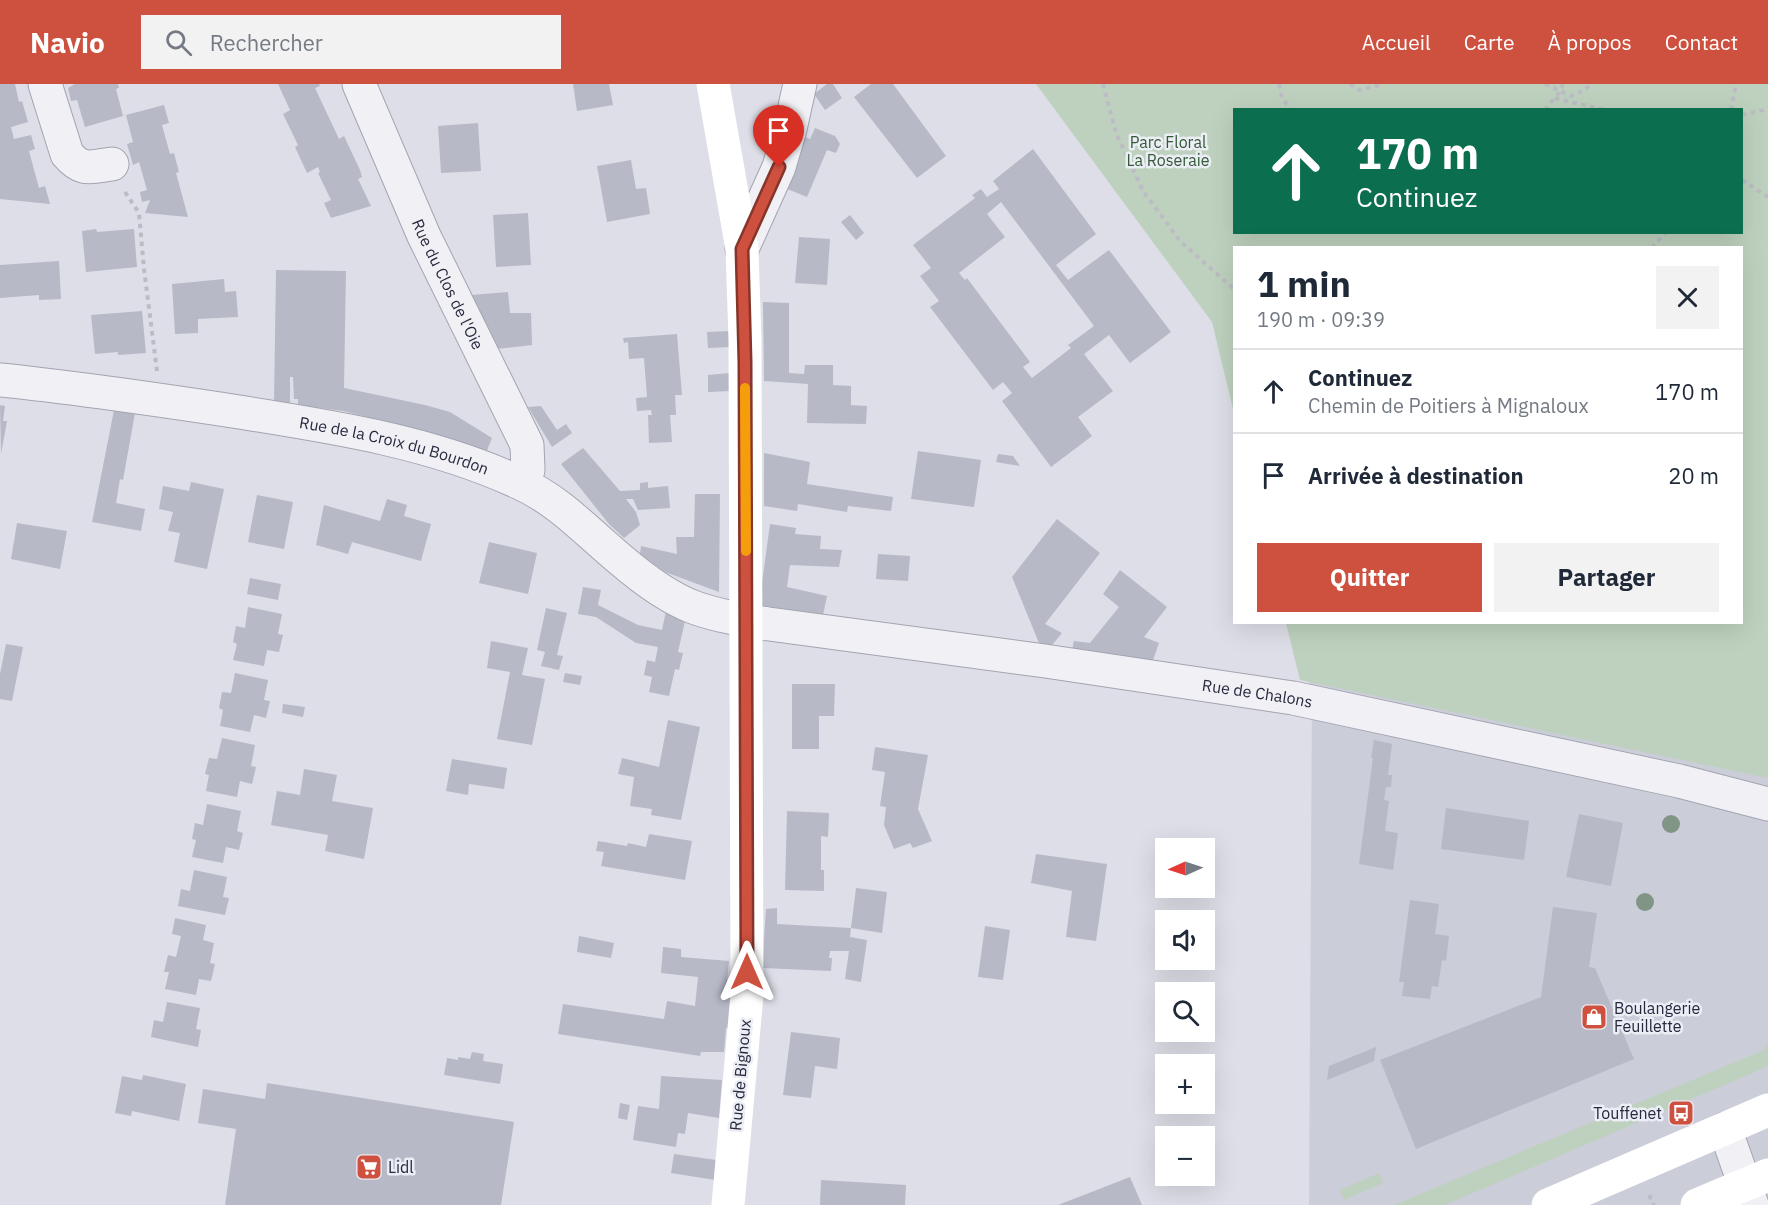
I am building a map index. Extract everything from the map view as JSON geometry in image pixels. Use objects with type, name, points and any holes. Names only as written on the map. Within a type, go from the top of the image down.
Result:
[{"type":"street","points":[[45,84],[62,144],[74,162],[83,168],[112,164]]},
{"type":"street","name":"Rue du Clos de l'Oie","points":[[359,84],[424,236],[527,445],[528,470],[522,483]]},
{"type":"street","name":"Rue de Bignoux","points":[[713,84],[742,249],[745,340],[747,995],[728,1205]]},
{"type":"street","points":[[742,249],[779,167],[800,84]]},
{"type":"street","name":"Rue de la Croix du Bourdon","points":[[0,380],[158,400],[366,434],[442,454],[522,483],[562,508],[622,561],[656,587],[693,607],[746,620]]},
{"type":"street","name":"Rue de Chalons","points":[[746,620],[1293,698],[1679,781],[1766,803]]},
{"type":"street","points":[[1548,1205],[1768,1110]]},
{"type":"street","points":[[1697,1205],[1755,1188],[1725,1129]]},
{"type":"path","points":[[1103,84],[1116,133],[1143,191],[1181,242],[1233,288]]},
{"type":"path","points":[[1279,84],[1282,98],[1290,108]]},
{"type":"path","points":[[1350,84],[1359,90],[1383,84]]},
{"type":"path","points":[[1545,84],[1571,96],[1592,84]]},
{"type":"path","points":[[1546,108],[1560,92],[1563,84]]},
{"type":"path","points":[[1731,108],[1736,84]]},
{"type":"path","points":[[1554,98],[1596,108]]},
{"type":"path","points":[[1743,115],[1768,107]]},
{"type":"path","points":[[112,164],[126,194],[139,213],[158,378],[158,400]]},
{"type":"path","points":[[1743,181],[1768,197]]},
{"type":"path","points":[[1654,246],[1664,234]]},
{"type":"shaded area","points":[[1172,84],[1768,84],[1768,1205],[1309,1205],[1312,696],[1295,624],[1743,624],[1743,246],[1233,246]]},
{"type":"green space","name":"Parc Floral La Roseraie","points":[[1036,84],[1768,84],[1768,778],[1300,680],[1286,624],[1743,624],[1743,246],[1233,246],[1233,409],[1212,322]]},
{"type":"green space","points":[[1768,1042],[1768,1065],[1757,1071],[1445,1205],[1394,1205],[1764,1050]]},
{"type":"green space","points":[[1379,1173],[1383,1183],[1344,1200],[1340,1190]]},
{"type":"building","points":[[0,84],[15,84],[19,102],[22,101],[28,122],[11,127],[14,139],[31,135],[35,149],[29,151],[39,188],[45,186],[50,204],[0,199]]},
{"type":"building","points":[[75,84],[118,84],[119,88],[116,89],[123,116],[85,127],[77,100],[71,101],[68,88]]},
{"type":"building","points":[[278,84],[319,84],[320,86],[315,88],[339,139],[344,136],[360,170],[362,177],[358,179],[371,206],[331,218],[324,203],[331,200],[318,173],[320,172],[318,167],[307,173],[295,147],[298,145],[283,114],[290,110]]},
{"type":"building","points":[[573,84],[609,84],[613,105],[577,111]]},
{"type":"building","points":[[827,84],[833,84],[842,98],[825,110],[814,94]]},
{"type":"building","points":[[871,84],[893,84],[946,156],[917,178],[854,97]]},
{"type":"building","points":[[164,105],[169,123],[162,125],[170,154],[174,153],[179,172],[176,173],[188,217],[145,213],[150,200],[142,202],[140,192],[147,190],[139,162],[133,165],[127,144],[133,142],[126,115]]},
{"type":"building","points":[[478,123],[481,171],[441,173],[438,126]]},
{"type":"building","points":[[815,128],[835,136],[840,144],[836,153],[827,150],[807,197],[785,188],[805,137],[810,139]]},
{"type":"building","points":[[1033,149],[1096,234],[1056,265],[1068,280],[1109,250],[1171,332],[1130,363],[1109,335],[1084,354],[1113,391],[1078,417],[1092,436],[1051,467],[1002,401],[1012,393],[1003,382],[993,390],[930,307],[939,301],[920,276],[931,268],[913,245],[975,198],[972,195],[981,189],[987,197],[999,189],[993,181]],"holes":[[[1001,202],[1094,326],[1068,345],[1071,348],[1032,378],[1023,367],[1030,362],[967,278],[965,280],[959,273],[1005,237],[987,214]]]},
{"type":"building","points":[[631,160],[636,189],[646,188],[650,214],[607,222],[597,166]]},
{"type":"building","points":[[528,213],[531,265],[496,267],[493,215]]},
{"type":"building","points":[[850,215],[864,233],[856,240],[841,222]]},
{"type":"building","points":[[96,229],[97,232],[134,229],[137,267],[86,272],[82,231]]},
{"type":"building","points":[[799,237],[830,239],[827,285],[795,283]]},
{"type":"building","points":[[59,261],[61,299],[39,300],[39,295],[0,298],[0,265]]},
{"type":"building","points":[[276,270],[346,271],[344,388],[450,412],[492,438],[486,453],[422,431],[343,411],[298,405],[298,399],[294,399],[293,377],[290,377],[290,404],[274,402]]},
{"type":"building","points":[[224,279],[225,292],[236,291],[238,317],[198,319],[198,333],[175,334],[172,284]]},
{"type":"building","points":[[508,292],[510,313],[531,313],[532,345],[496,349],[471,295]]},
{"type":"building","points":[[763,302],[789,303],[789,373],[804,374],[805,365],[833,365],[833,385],[851,386],[851,405],[867,406],[866,424],[807,423],[808,384],[764,381]]},
{"type":"building","points":[[142,311],[146,353],[95,354],[91,315]]},
{"type":"building","points":[[730,331],[731,347],[708,348],[707,332]]},
{"type":"building","points":[[677,334],[682,395],[675,395],[676,415],[670,415],[672,442],[649,443],[648,415],[652,415],[651,410],[637,411],[636,398],[647,397],[644,358],[629,359],[628,342],[624,343],[623,338]]},
{"type":"building","points":[[730,373],[731,391],[708,392],[708,375]]},
{"type":"building","points":[[0,405],[5,406],[3,421],[7,421],[1,454]]},
{"type":"building","points":[[541,406],[557,430],[566,424],[572,433],[552,447],[528,407]]},
{"type":"building","points":[[114,410],[135,413],[123,480],[120,479],[116,503],[145,509],[141,531],[92,522]]},
{"type":"building","points":[[583,448],[620,491],[640,490],[640,483],[648,482],[648,488],[668,486],[670,508],[638,510],[633,499],[626,499],[636,512],[640,525],[624,538],[609,524],[561,464]]},
{"type":"building","points":[[918,451],[981,460],[974,507],[911,499]]},
{"type":"building","points":[[764,453],[810,462],[807,484],[893,497],[891,511],[848,506],[847,512],[798,504],[797,511],[764,506]]},
{"type":"building","points":[[998,454],[1013,456],[1020,466],[996,462]]},
{"type":"building","points":[[191,482],[224,489],[207,569],[174,562],[180,533],[168,531],[173,512],[159,509],[163,486],[189,491]]},
{"type":"building","points":[[695,494],[720,494],[719,592],[665,572],[640,554],[641,546],[677,554],[676,537],[694,537]]},
{"type":"building","points":[[257,495],[293,502],[284,549],[248,542]]},
{"type":"building","points":[[387,499],[407,505],[404,516],[431,524],[421,561],[352,542],[348,554],[316,545],[324,505],[380,521]]},
{"type":"building","points":[[1057,519],[1100,553],[1045,624],[1062,633],[1052,645],[1039,643],[1012,577]]},
{"type":"building","points":[[17,523],[67,531],[60,569],[11,559]]},
{"type":"building","points":[[770,524],[796,528],[795,534],[821,536],[820,549],[842,550],[839,567],[790,565],[787,587],[827,596],[823,615],[759,605]]},
{"type":"building","points":[[489,542],[537,553],[528,594],[479,583]]},
{"type":"building","points":[[878,554],[910,556],[908,581],[876,579]]},
{"type":"building","points":[[1120,570],[1167,607],[1144,637],[1159,643],[1153,660],[1072,650],[1074,641],[1090,643],[1119,607],[1103,594]]},
{"type":"building","points":[[250,578],[281,584],[278,600],[247,594]]},
{"type":"building","points":[[583,587],[601,590],[598,605],[638,625],[662,630],[666,611],[685,621],[678,652],[683,653],[679,670],[675,669],[669,696],[649,692],[652,677],[644,675],[647,660],[655,662],[658,647],[636,643],[596,617],[578,614]]},
{"type":"building","points":[[248,607],[282,614],[278,634],[283,635],[279,652],[267,650],[264,666],[233,660],[237,644],[233,642],[236,626],[245,628]]},
{"type":"building","points":[[546,608],[567,613],[557,655],[563,656],[559,670],[541,666],[545,652],[537,650]]},
{"type":"building","points":[[491,641],[528,648],[522,675],[545,679],[532,745],[497,739],[510,672],[487,668]]},
{"type":"building","points":[[6,644],[23,647],[12,701],[0,699],[0,674]]},
{"type":"building","points":[[235,673],[268,680],[264,700],[270,701],[266,718],[254,715],[250,732],[220,726],[223,710],[219,708],[222,692],[231,693]]},
{"type":"building","points":[[565,673],[582,676],[580,685],[563,682]]},
{"type":"building","points":[[792,684],[835,684],[834,716],[819,716],[819,749],[792,749]]},
{"type":"building","points":[[283,704],[305,707],[303,717],[282,713]]},
{"type":"building","points":[[668,720],[700,727],[681,820],[651,815],[652,809],[630,806],[634,777],[618,774],[622,758],[659,767]]},
{"type":"building","points":[[222,738],[255,745],[251,766],[256,767],[252,784],[240,781],[237,797],[206,791],[209,775],[205,774],[209,758],[217,759]]},
{"type":"building","points":[[1374,740],[1392,744],[1388,775],[1392,775],[1391,787],[1386,787],[1384,800],[1389,801],[1385,831],[1398,833],[1393,870],[1359,864]]},
{"type":"building","points":[[875,747],[928,755],[918,809],[932,841],[913,848],[910,843],[894,849],[884,825],[886,807],[880,806],[885,772],[872,770]]},
{"type":"building","points":[[452,759],[507,768],[504,789],[469,784],[468,795],[446,791]]},
{"type":"building","points":[[304,769],[337,775],[332,801],[373,808],[364,859],[325,851],[328,835],[271,825],[277,791],[300,795]]},
{"type":"building","points":[[207,804],[241,811],[237,831],[243,833],[239,850],[226,847],[223,863],[192,857],[196,840],[192,839],[195,823],[203,825]]},
{"type":"building","points":[[1446,808],[1529,821],[1524,860],[1441,849]]},
{"type":"building","points":[[787,811],[829,813],[828,837],[821,836],[821,870],[824,870],[824,891],[785,890]]},
{"type":"building","points":[[1579,814],[1623,823],[1611,886],[1566,877]]},
{"type":"building","points":[[649,834],[692,841],[685,880],[601,866],[604,852],[596,851],[598,841],[646,847]]},
{"type":"building","points":[[1036,854],[1107,864],[1096,941],[1066,937],[1072,891],[1031,883]]},
{"type":"building","points":[[194,870],[227,877],[223,897],[229,898],[225,915],[178,906],[181,889],[190,891]]},
{"type":"building","points":[[856,888],[887,892],[882,933],[851,928]]},
{"type":"building","points":[[1410,900],[1439,904],[1435,934],[1449,936],[1446,961],[1442,960],[1438,987],[1432,986],[1430,999],[1402,996],[1404,982],[1399,982]]},
{"type":"building","points":[[1553,907],[1597,913],[1589,967],[1595,968],[1634,1059],[1416,1149],[1380,1060],[1541,997]]},
{"type":"building","points":[[777,908],[777,924],[851,928],[850,937],[867,940],[861,982],[845,979],[849,951],[830,951],[831,971],[762,968],[766,909]]},
{"type":"building","points":[[175,918],[206,925],[203,940],[214,943],[210,963],[215,964],[211,981],[199,979],[196,995],[165,989],[169,972],[164,972],[168,955],[176,957],[181,936],[172,934]]},
{"type":"building","points":[[985,926],[1010,930],[1003,980],[978,977]]},
{"type":"building","points":[[579,936],[614,943],[611,958],[577,952]]},
{"type":"building","points":[[663,947],[681,949],[681,957],[729,961],[727,981],[731,981],[729,1029],[726,1028],[724,1052],[701,1052],[700,1056],[558,1034],[563,1004],[664,1019],[667,1001],[695,1006],[698,977],[661,973]]},
{"type":"building","points":[[167,1002],[200,1008],[196,1029],[201,1030],[198,1047],[151,1037],[154,1020],[163,1022]]},
{"type":"building","points":[[791,1032],[840,1038],[837,1069],[815,1066],[811,1098],[783,1095]]},
{"type":"building","points":[[1376,1047],[1374,1061],[1327,1080],[1329,1066]]},
{"type":"building","points":[[472,1052],[484,1054],[483,1061],[503,1064],[500,1084],[444,1075],[447,1058],[470,1059]]},
{"type":"building","points":[[143,1075],[186,1084],[179,1121],[132,1111],[131,1116],[115,1113],[122,1076],[142,1080]]},
{"type":"building","points":[[661,1076],[722,1080],[719,1118],[688,1113],[685,1134],[678,1133],[676,1147],[633,1140],[638,1106],[659,1109]]},
{"type":"building","name":"Lidl","points":[[267,1083],[514,1122],[501,1205],[225,1205],[236,1129],[198,1123],[203,1089],[265,1099]]},
{"type":"building","points":[[620,1103],[630,1105],[627,1120],[618,1118]]},
{"type":"building","points":[[674,1154],[716,1160],[715,1180],[671,1173]]},
{"type":"building","points":[[1130,1177],[1142,1205],[1058,1205]]},
{"type":"building","points":[[821,1180],[906,1185],[905,1205],[820,1205]]},
{"type":"slow traffic","points":[[745,388],[746,551]]},
{"type":"place","name":"Boulangerie Feuillette","points":[[1594,1017]]},
{"type":"place","name":"Touffenet","points":[[1681,1113]]},
{"type":"place","name":"Lidl","points":[[369,1167]]},
{"type":"route","points":[[747,972],[745,362],[742,249],[779,167]]}]
